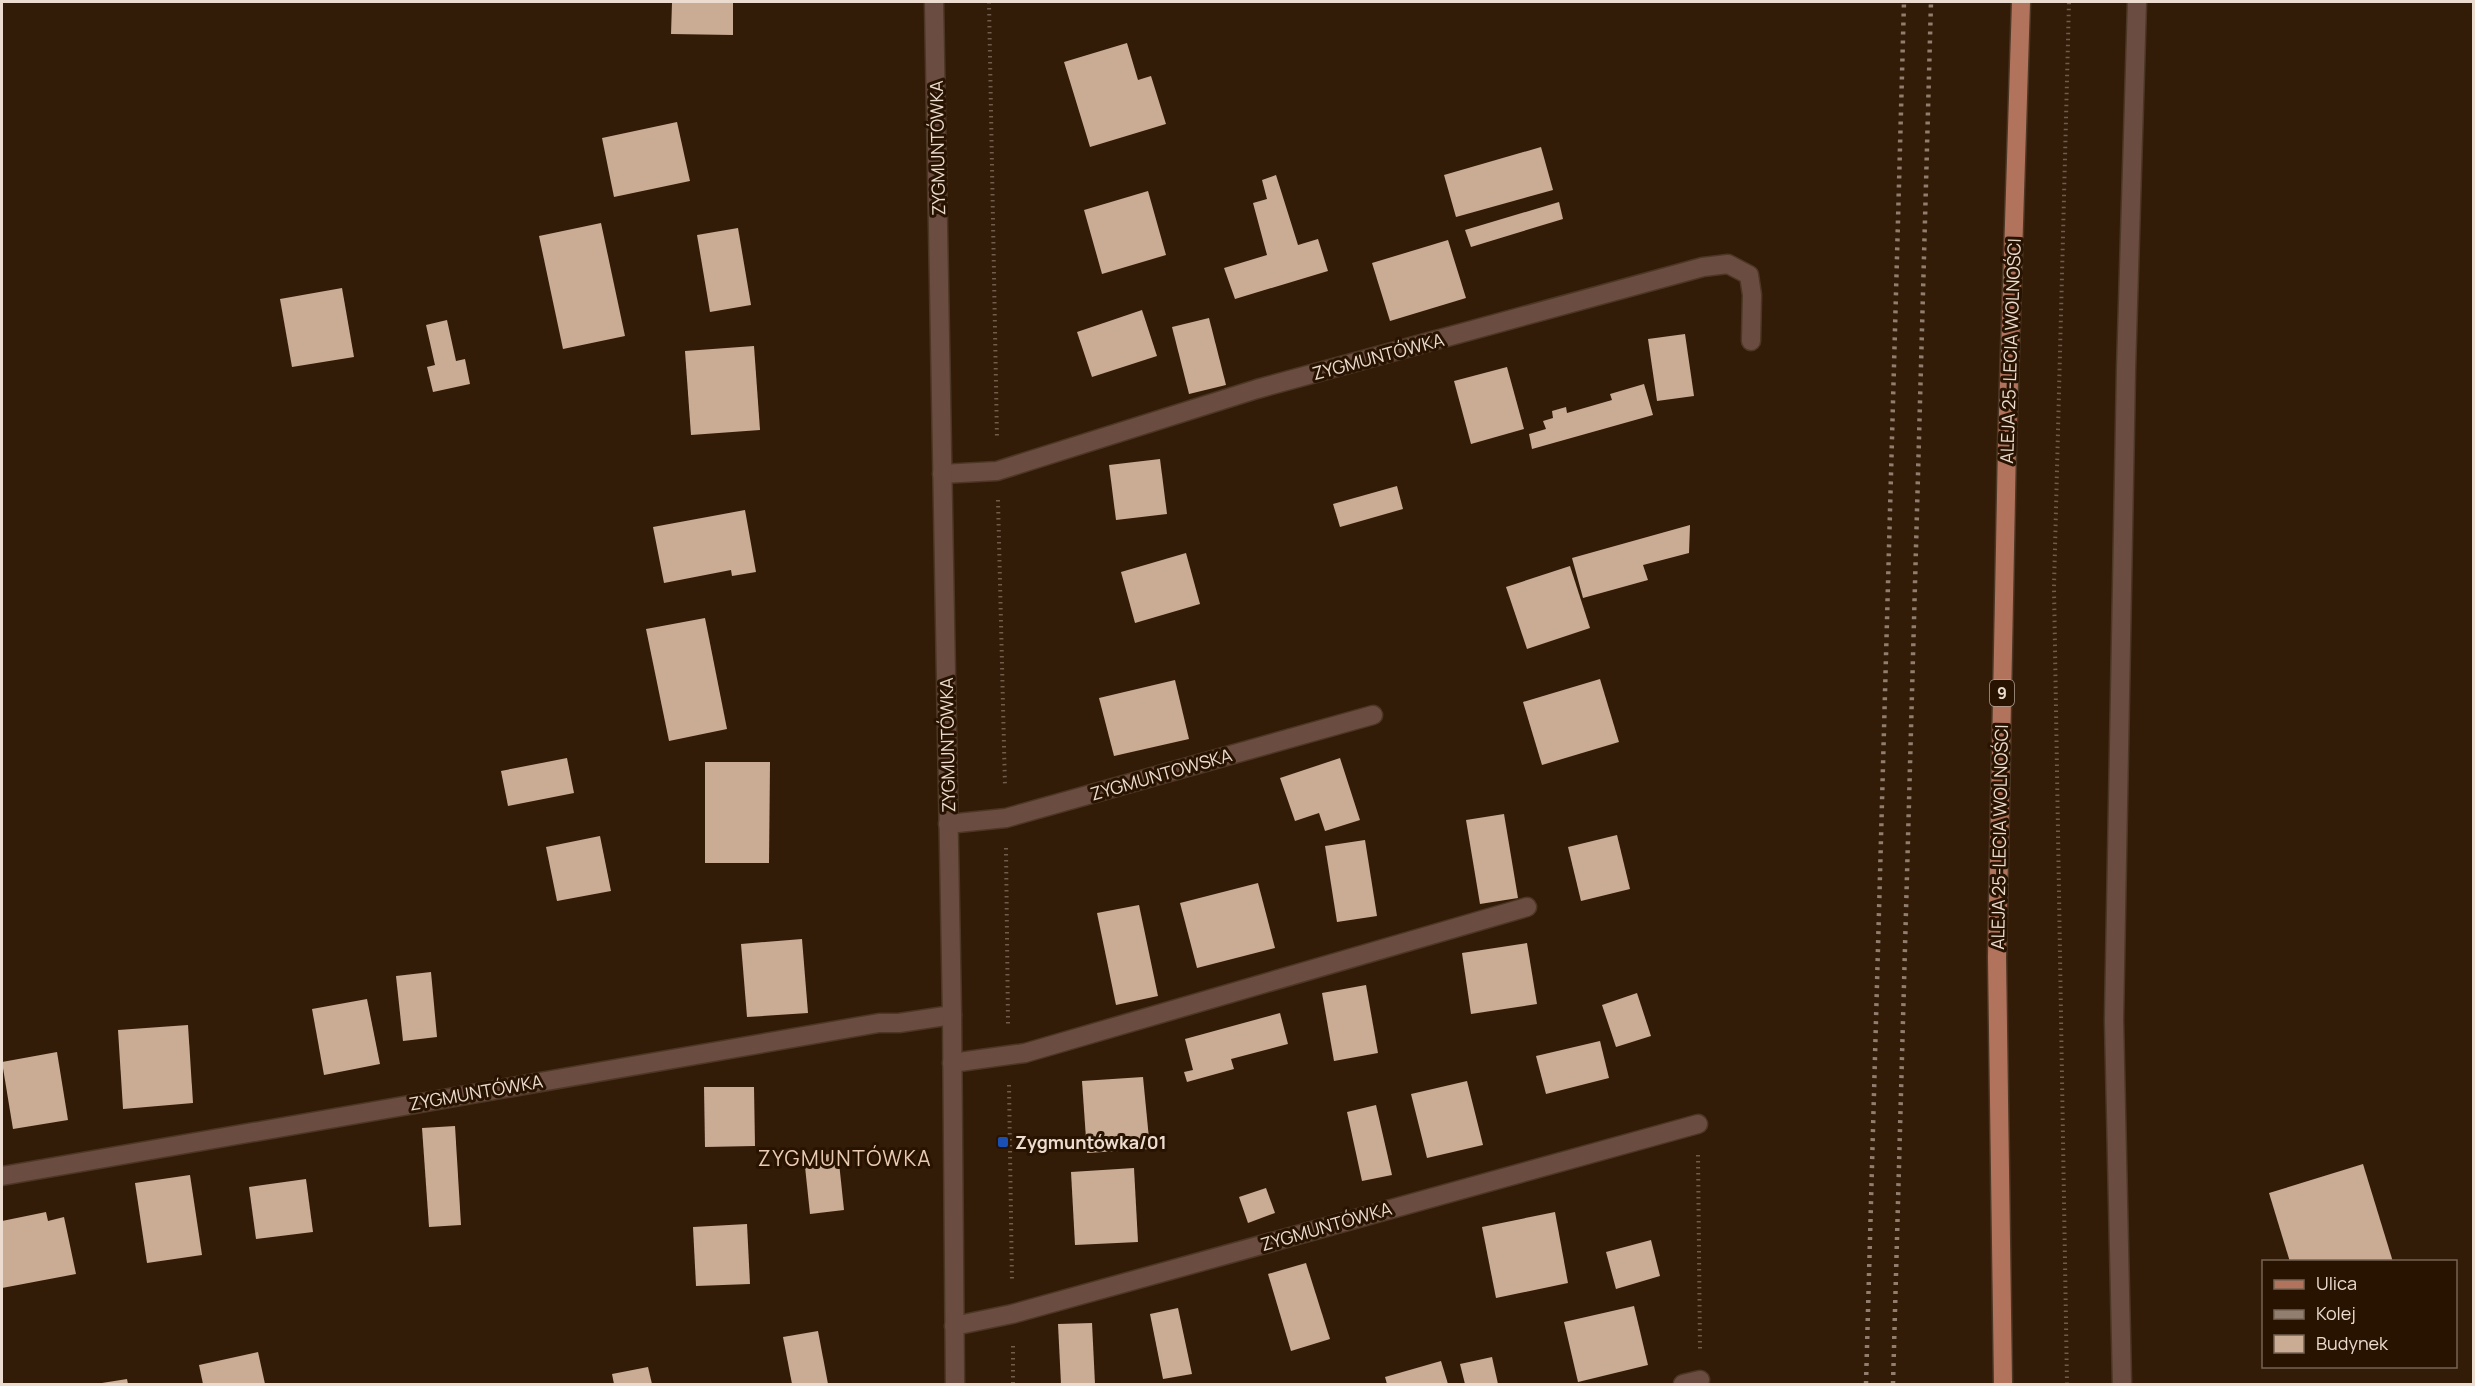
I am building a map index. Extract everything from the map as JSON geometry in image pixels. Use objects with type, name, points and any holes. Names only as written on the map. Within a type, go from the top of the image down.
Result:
[{"type":"main road","name":"ALEJA 25-LECIA WOLNOŚCI","points":[[2004,1384],[1997,945],[2007,445],[2021,2]]},
{"type":"street","name":"ZYGMUNTÓWKA","points":[[934,2],[952,1015],[955,1384]]},
{"type":"street","points":[[2122,1384],[2114,1020],[2126,382],[2137,2]]},
{"type":"street","name":"ZYGMUNTÓWKA","points":[[942,474],[997,471],[1257,389],[1703,267],[1728,264],[1749,275],[1752,295],[1751,341]]},
{"type":"street","name":"ZYGMUNTOWSKA","points":[[948,824],[1005,818],[1373,715]]},
{"type":"street","points":[[952,1063],[1008,1056],[1527,908]]},
{"type":"street","name":"ZYGMUNTÓWKA","points":[[2,1176],[879,1023],[898,1023],[952,1015]]},
{"type":"street","name":"ZYGMUNTÓWKA","points":[[954,1326],[1012,1314],[1698,1124]]},
{"type":"path","points":[[989,2],[1005,818],[1013,1384]]},
{"type":"path","points":[[2067,1384],[2054,588],[2069,2]]},
{"type":"path","points":[[1692,1382],[1698,1124]]},
{"type":"building","points":[[672,2],[733,2],[733,35],[671,34]]},
{"type":"building","points":[[1127,43],[1138,80],[1151,76],[1166,124],[1090,147],[1064,62]]},
{"type":"building","points":[[677,122],[690,181],[614,197],[602,138]]},
{"type":"building","points":[[1541,147],[1553,190],[1456,217],[1444,175]]},
{"type":"building","points":[[1276,175],[1298,245],[1318,239],[1328,271],[1235,299],[1224,268],[1267,255],[1253,203],[1267,199],[1262,180]]},
{"type":"building","points":[[1148,191],[1166,255],[1102,274],[1084,210]]},
{"type":"building","points":[[1559,202],[1563,219],[1471,247],[1465,230]]},
{"type":"building","points":[[601,223],[625,336],[563,349],[539,236]]},
{"type":"building","points":[[738,228],[751,305],[710,312],[697,235]]},
{"type":"building","points":[[1448,240],[1466,298],[1390,321],[1372,263]]},
{"type":"building","points":[[342,288],[354,357],[292,367],[280,299]]},
{"type":"building","points":[[1142,310],[1157,356],[1092,377],[1077,332]]},
{"type":"building","points":[[1209,318],[1226,385],[1189,394],[1172,327]]},
{"type":"building","points":[[447,320],[456,361],[465,359],[470,384],[433,392],[427,367],[435,365],[426,325]]},
{"type":"building","points":[[1685,334],[1694,396],[1657,401],[1648,339]]},
{"type":"building","points":[[754,346],[760,430],[691,435],[685,351]]},
{"type":"building","points":[[1507,367],[1524,429],[1471,444],[1454,381]]},
{"type":"building","points":[[1644,384],[1653,415],[1532,449],[1529,434],[1546,429],[1543,421],[1553,418],[1552,411],[1566,407],[1567,413],[1612,400],[1610,394]]},
{"type":"building","points":[[1160,459],[1167,514],[1116,520],[1109,465]]},
{"type":"building","points":[[1397,486],[1403,509],[1340,527],[1333,504]]},
{"type":"building","points":[[745,510],[756,572],[732,576],[731,570],[664,583],[653,527]]},
{"type":"building","points":[[1690,525],[1689,553],[1643,565],[1648,580],[1583,598],[1572,558]]},
{"type":"building","points":[[1186,553],[1200,604],[1135,623],[1121,572]]},
{"type":"building","points":[[1570,566],[1590,628],[1527,649],[1506,587]]},
{"type":"building","points":[[705,618],[727,729],[669,741],[646,629]]},
{"type":"building","points":[[1600,679],[1619,742],[1542,765],[1523,702]]},
{"type":"building","points":[[1175,680],[1189,739],[1114,756],[1099,698]]},
{"type":"building","points":[[567,758],[574,793],[508,806],[501,771]]},
{"type":"building","points":[[1340,758],[1360,820],[1325,831],[1319,813],[1295,821],[1280,778]]},
{"type":"building","points":[[705,762],[770,762],[769,863],[705,863]]},
{"type":"building","points":[[1504,814],[1518,898],[1480,904],[1466,820]]},
{"type":"building","points":[[1617,835],[1630,889],[1581,901],[1568,847]]},
{"type":"building","points":[[600,836],[611,891],[557,901],[546,847]]},
{"type":"building","points":[[1365,840],[1377,916],[1337,922],[1325,846]]},
{"type":"building","points":[[1258,883],[1275,948],[1197,968],[1180,903]]},
{"type":"building","points":[[1139,905],[1158,996],[1116,1005],[1097,913]]},
{"type":"building","points":[[802,939],[808,1013],[747,1017],[741,944]]},
{"type":"building","points":[[1527,943],[1537,1004],[1471,1014],[1462,953]]},
{"type":"building","points":[[431,972],[437,1037],[403,1041],[396,976]]},
{"type":"building","points":[[1366,985],[1378,1053],[1334,1061],[1322,993]]},
{"type":"building","points":[[1637,993],[1651,1036],[1616,1047],[1602,1005]]},
{"type":"building","points":[[367,999],[380,1064],[324,1075],[312,1009]]},
{"type":"building","points":[[1280,1013],[1288,1044],[1231,1059],[1234,1069],[1187,1082],[1184,1072],[1193,1070],[1185,1039]]},
{"type":"building","points":[[188,1025],[193,1103],[123,1109],[118,1030]]},
{"type":"building","points":[[1600,1041],[1609,1078],[1546,1094],[1536,1056]]},
{"type":"building","points":[[57,1052],[68,1120],[13,1129],[2,1062]]},
{"type":"building","points":[[1143,1077],[1150,1149],[1087,1153],[1082,1081]]},
{"type":"building","points":[[1467,1081],[1483,1145],[1427,1158],[1411,1094]]},
{"type":"building","points":[[704,1087],[754,1087],[755,1146],[705,1147]]},
{"type":"building","points":[[1376,1105],[1392,1175],[1362,1181],[1347,1112]]},
{"type":"building","points":[[455,1126],[461,1225],[429,1227],[422,1128]]},
{"type":"building","points":[[838,1153],[844,1210],[810,1214],[804,1157]]},
{"type":"building","points":[[2363,1164],[2392,1260],[2289,1260],[2269,1193]]},
{"type":"building","points":[[1134,1168],[1138,1242],[1075,1245],[1071,1172]]},
{"type":"building","points":[[190,1175],[202,1255],[147,1263],[135,1183]]},
{"type":"building","points":[[306,1179],[313,1232],[256,1239],[249,1187]]},
{"type":"building","points":[[1266,1188],[1275,1213],[1248,1223],[1239,1197]]},
{"type":"building","points":[[46,1212],[48,1221],[64,1217],[76,1274],[2,1288],[2,1221]]},
{"type":"building","points":[[1555,1212],[1568,1283],[1496,1298],[1482,1227]]},
{"type":"building","points":[[747,1224],[750,1284],[696,1286],[693,1227]]},
{"type":"building","points":[[1651,1240],[1660,1276],[1616,1289],[1606,1252]]},
{"type":"building","points":[[1306,1263],[1330,1339],[1291,1351],[1268,1274]]},
{"type":"building","points":[[1634,1306],[1648,1365],[1578,1382],[1564,1322]]},
{"type":"building","points":[[1178,1308],[1192,1374],[1163,1379],[1150,1314]]},
{"type":"building","points":[[1092,1323],[1095,1384],[1061,1384],[1058,1324]]},
{"type":"building","points":[[818,1331],[828,1384],[792,1384],[783,1337]]},
{"type":"building","points":[[258,1352],[265,1384],[203,1384],[199,1365]]},
{"type":"building","points":[[1492,1357],[1498,1384],[1465,1384],[1460,1364]]},
{"type":"building","points":[[1441,1361],[1448,1384],[1387,1384],[1385,1377]]},
{"type":"building","points":[[648,1367],[652,1384],[614,1384],[612,1374]]},
{"type":"building","points":[[127,1379],[128,1384],[102,1384],[102,1383]]},
{"type":"railway","points":[[1866,1384],[1904,2]]},
{"type":"railway","points":[[1893,1384],[1931,2]]},
{"type":"place","name":"Zygmuntówka/01","points":[[1003,1142]]},
{"type":"district","name":"ZYGMUNTÓWKA","points":[[845,1158]]}]
